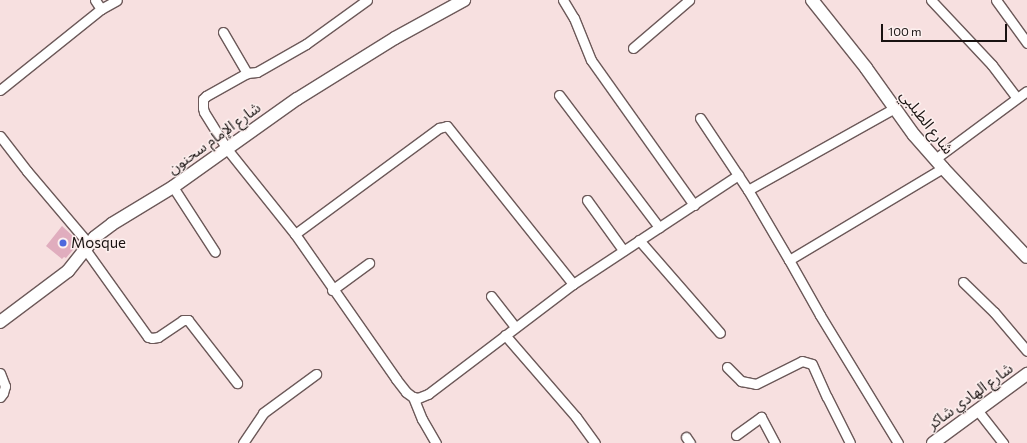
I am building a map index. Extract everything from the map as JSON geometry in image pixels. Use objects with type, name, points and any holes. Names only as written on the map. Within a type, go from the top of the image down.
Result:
[{"type":"street","points":[[95,0],[101,9]]},
{"type":"street","points":[[0,90],[101,9],[116,0]]},
{"type":"street","points":[[366,0],[306,44],[257,72],[247,73],[206,96],[203,99],[204,112],[226,150],[295,234],[332,290],[406,392],[413,397],[418,398],[428,394],[573,284],[738,175]]},
{"type":"street","name":"شارع الإمام سحنون","points":[[0,322],[68,272],[87,246],[112,224],[173,187],[297,99],[395,38],[464,0]]},
{"type":"street","points":[[563,0],[574,18],[591,60],[694,205]]},
{"type":"street","points":[[633,48],[689,0]]},
{"type":"street","name":"شارع الطبلبي","points":[[812,0],[862,62],[895,108],[939,163],[1027,257]]},
{"type":"street","points":[[931,0],[992,65],[1017,98]]},
{"type":"street","points":[[996,0],[1027,43]]},
{"type":"street","points":[[223,32],[247,73]]},
{"type":"street","points":[[789,260],[939,163],[1027,91]]},
{"type":"street","points":[[559,94],[659,227]]},
{"type":"street","points":[[748,190],[895,108]]},
{"type":"street","points":[[700,118],[748,190],[820,315],[898,443]]},
{"type":"street","points":[[295,234],[439,128],[446,126],[573,284]]},
{"type":"street","points":[[0,136],[87,246],[148,337],[158,337],[184,320],[190,321],[237,383]]},
{"type":"street","points":[[173,187],[216,252]]},
{"type":"street","points":[[587,200],[623,250]]},
{"type":"street","points":[[639,240],[720,333]]},
{"type":"street","points":[[332,290],[369,263]]},
{"type":"street","points":[[963,282],[994,312],[1027,351]]},
{"type":"street","points":[[491,296],[515,327]]},
{"type":"street","points":[[505,335],[576,416],[594,443]]},
{"type":"street","points":[[727,367],[741,381],[756,384],[802,361],[812,364],[826,397],[850,443]]},
{"type":"street","points":[[0,373],[5,386],[0,397]]},
{"type":"street","points":[[243,443],[262,413],[316,374]]},
{"type":"street","name":"شارع الهادي شاكر","points":[[933,443],[1027,374]]},
{"type":"street","points":[[413,397],[422,419],[436,443]]},
{"type":"street","points":[[978,411],[1003,443]]},
{"type":"street","points":[[736,435],[762,417],[775,443]]},
{"type":"building","name":"Mosque","points":[[62,226],[77,240],[77,245],[66,258],[64,257],[62,259],[46,246]]},
{"type":"place","name":"Mosque","points":[[63,243]]}]
